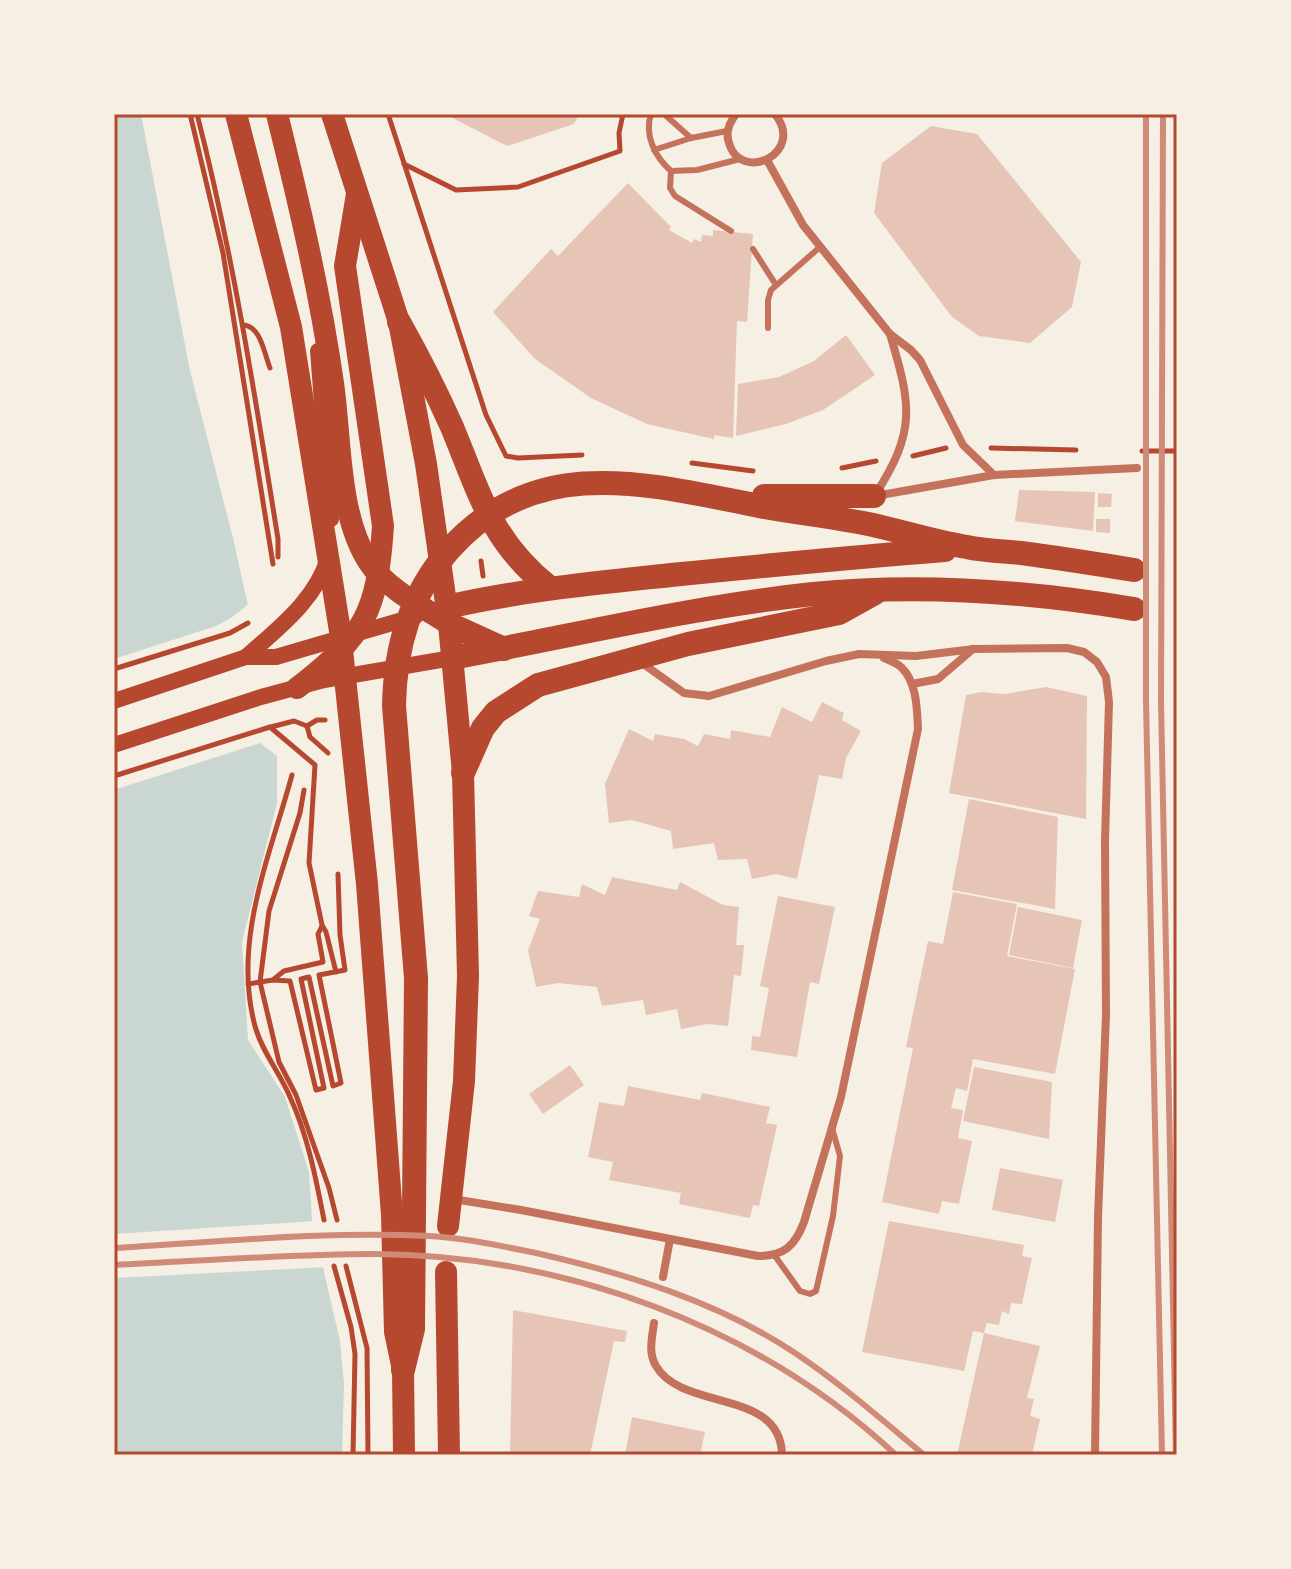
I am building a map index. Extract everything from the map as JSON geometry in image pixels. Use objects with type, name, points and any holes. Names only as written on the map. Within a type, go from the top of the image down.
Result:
[{"type":"highway","points":[[236,114],[294,342],[340,631],[367,884],[392,1215],[395,1332],[403,1370],[404,1455]]},
{"type":"highway","points":[[277,114],[312,268],[333,383],[351,519],[359,545],[379,575],[504,649]]},
{"type":"highway","points":[[332,114],[399,322],[422,438],[442,614],[452,658],[463,773],[468,976],[464,1081],[448,1226]]},
{"type":"highway","points":[[297,688],[329,663],[357,633],[379,575],[383,526],[345,266],[357,189]]},
{"type":"highway","points":[[399,322],[432,384],[499,536],[523,566],[550,588]]},
{"type":"highway","points":[[403,1370],[413,1329],[418,1038],[409,858],[394,706],[403,633],[431,572],[469,531],[507,504],[572,483],[619,482],[870,525],[969,548],[1134,570]]},
{"type":"highway","points":[[721,498],[874,496]]},
{"type":"highway","points":[[442,614],[501,594],[810,561],[969,548]]},
{"type":"highway","points":[[452,658],[755,601],[881,590],[1036,594],[1134,609]]},
{"type":"highway","points":[[463,773],[483,728],[509,701],[547,682],[737,632],[839,613],[881,590]]},
{"type":"highway","points":[[446,1272],[449,1455]]},
{"type":"main road","points":[[246,657],[288,619],[320,579],[331,541],[312,268]]},
{"type":"main road","points":[[114,701],[246,657],[276,657],[357,633],[442,614]]},
{"type":"main road","points":[[114,745],[324,680],[452,658]]},
{"type":"street","points":[[736,114],[727,131],[731,149],[740,159],[753,163],[767,160],[780,149],[782,123],[775,114]]},
{"type":"street","points":[[767,160],[803,225],[890,334],[920,360],[963,445],[994,475]]},
{"type":"street","points":[[874,496],[897,458],[908,412],[906,386],[890,334]]},
{"type":"street","points":[[874,496],[994,475],[1137,468]]},
{"type":"street","points":[[636,659],[691,695],[719,695],[826,661],[859,654],[916,656],[974,649],[1067,648],[1084,652],[1097,662],[1106,677],[1106,1015],[1098,1217],[1095,1455]]},
{"type":"street","points":[[912,684],[938,679],[974,649]]},
{"type":"street","points":[[451,1199],[758,1256],[775,1256],[790,1248],[798,1237],[841,1097],[918,729],[912,684],[901,667],[879,655]]},
{"type":"street","points":[[663,1277],[670,1239]]},
{"type":"street","points":[[654,1323],[652,1353],[657,1367],[676,1384],[761,1416],[778,1435],[782,1455]]},
{"type":"lane","points":[[651,114],[648,133],[661,163],[671,171],[697,170],[740,159]]},
{"type":"lane","points":[[664,114],[691,138]]},
{"type":"lane","points":[[654,150],[727,131]]},
{"type":"lane","points":[[671,171],[670,188],[675,196],[731,231]]},
{"type":"lane","points":[[768,328],[768,300],[776,285],[820,247]]},
{"type":"lane","points":[[753,249],[776,285]]},
{"type":"lane","points":[[775,1256],[800,1291],[810,1294],[816,1291],[833,1216],[840,1156],[832,1128]]},
{"type":"path","points":[[190,114],[226,253],[271,494],[278,557]]},
{"type":"path","points":[[197,114],[217,192],[273,564]]},
{"type":"path","points":[[388,114],[486,415],[506,456],[590,455]]},
{"type":"path","points":[[403,163],[456,190],[518,187],[620,151],[619,133],[623,114]]},
{"type":"path","points":[[226,253],[239,251]]},
{"type":"path","points":[[911,456],[947,448]]},
{"type":"path","points":[[834,470],[872,461]]},
{"type":"path","points":[[680,462],[755,472]]},
{"type":"path","points":[[114,669],[230,633],[257,617]]},
{"type":"path","points":[[307,726],[317,720]]},
{"type":"path","points":[[114,776],[270,727],[294,721],[307,726]]},
{"type":"path","points":[[307,726],[310,737],[325,751]]},
{"type":"path","points":[[248,984],[290,981],[316,1090],[324,1088],[301,979],[309,977],[333,1086],[341,1083],[319,975],[336,972],[309,863],[315,765],[270,727]]},
{"type":"path","points":[[292,775],[256,902],[248,956],[248,984],[255,1027],[291,1097],[314,1166],[324,1220]]},
{"type":"path","points":[[304,790],[300,813],[269,911],[260,982],[279,1062],[296,1095],[337,1220]]},
{"type":"path","points":[[273,980],[284,971],[323,962],[318,934],[322,925]]},
{"type":"path","points":[[334,1266],[355,1354],[353,1455]]},
{"type":"path","points":[[346,1266],[367,1348],[368,1455]]},
{"type":"shaded area","points":[[114,114],[141,114],[190,371],[233,538],[261,664],[277,712],[277,803],[242,942],[248,1040],[285,1097],[309,1172],[312,1220],[340,1341],[344,1384],[342,1455],[114,1455]]},
{"type":"pier","points":[[251,602],[265,663],[281,711],[281,759],[260,743],[114,790],[114,659],[216,626]]},
{"type":"pier","points":[[316,1221],[328,1267],[114,1278],[114,1234]]},
{"type":"building","points":[[445,114],[579,114],[574,124],[507,146]]},
{"type":"building","points":[[931,126],[977,134],[1081,262],[1072,307],[1030,343],[979,336],[952,317],[874,213],[882,163]]},
{"type":"building","points":[[628,183],[671,227],[669,230],[692,243],[694,239],[701,242],[702,235],[713,236],[713,230],[753,234],[747,322],[737,321],[733,438],[714,435],[714,439],[647,424],[591,398],[535,359],[493,312],[551,249],[558,256]]},
{"type":"building","points":[[846,335],[875,375],[823,410],[786,424],[736,436],[738,384],[779,377],[814,361]]},
{"type":"building","points":[[1019,490],[1095,492],[1093,531],[1015,521]]},
{"type":"building","points":[[1098,493],[1112,494],[1111,507],[1098,507]]},
{"type":"building","points":[[1096,519],[1110,519],[1110,533],[1096,532]]},
{"type":"building","points":[[1046,687],[1087,696],[1086,819],[949,793],[966,695],[981,692],[1005,694]]},
{"type":"building","points":[[822,702],[844,713],[842,720],[861,731],[846,758],[842,779],[819,775],[797,879],[776,874],[752,879],[747,859],[718,860],[714,843],[673,849],[671,831],[632,820],[609,823],[605,784],[629,729],[653,741],[655,734],[684,739],[698,746],[704,734],[730,739],[731,730],[770,737],[782,707],[812,722]]},
{"type":"building","points":[[969,799],[1058,817],[1055,909],[952,890]]},
{"type":"building","points":[[612,877],[677,890],[680,882],[723,905],[739,907],[736,945],[744,945],[741,976],[734,975],[728,1026],[707,1024],[681,1029],[677,1009],[646,1015],[643,1000],[602,1006],[597,987],[558,983],[536,987],[528,950],[540,919],[529,916],[538,891],[579,897],[582,884],[605,895]]},
{"type":"building","points":[[953,892],[1017,904],[1007,956],[1075,969],[1055,1074],[973,1059],[967,1091],[956,1088],[951,1108],[963,1110],[958,1138],[972,1141],[959,1204],[942,1201],[939,1214],[882,1202],[913,1048],[906,1047],[928,941],[943,944]]},
{"type":"building","points":[[778,896],[835,907],[819,984],[810,982],[797,1057],[751,1050],[752,1036],[760,1037],[769,988],[760,986]]},
{"type":"building","points":[[1018,907],[1082,920],[1073,968],[1009,955]]},
{"type":"building","points":[[570,1065],[584,1085],[543,1114],[529,1094]]},
{"type":"building","points":[[974,1067],[1052,1082],[1049,1139],[963,1121]]},
{"type":"building","points":[[628,1086],[700,1100],[702,1093],[770,1107],[766,1123],[777,1125],[759,1206],[753,1205],[750,1218],[679,1204],[681,1193],[609,1180],[613,1162],[588,1157],[599,1102],[624,1106]]},
{"type":"building","points":[[1000,1168],[1063,1180],[1055,1222],[992,1210]]},
{"type":"building","points":[[889,1221],[1024,1245],[1022,1256],[1032,1258],[1022,1304],[1011,1303],[1009,1314],[1002,1311],[999,1325],[987,1323],[984,1333],[973,1331],[964,1371],[862,1352]]},
{"type":"building","points":[[513,1310],[627,1331],[625,1342],[614,1341],[590,1455],[510,1455]]},
{"type":"building","points":[[984,1333],[1040,1346],[1027,1398],[1034,1399],[1030,1416],[1040,1419],[1032,1455],[957,1455]]},
{"type":"building","points":[[632,1417],[705,1432],[700,1455],[625,1455]]},
{"type":"railway","points":[[1146,114],[1146,701],[1162,1455]]},
{"type":"railway","points":[[1163,114],[1161,701],[1176,1455]]},
{"type":"railway","points":[[114,1248],[271,1238],[429,1236],[469,1240],[569,1261],[670,1291],[766,1335],[828,1377],[923,1454]]},
{"type":"railway","points":[[114,1265],[375,1254],[446,1258],[516,1268],[586,1284],[654,1306],[720,1335],[783,1369],[842,1409],[896,1455]]}]
